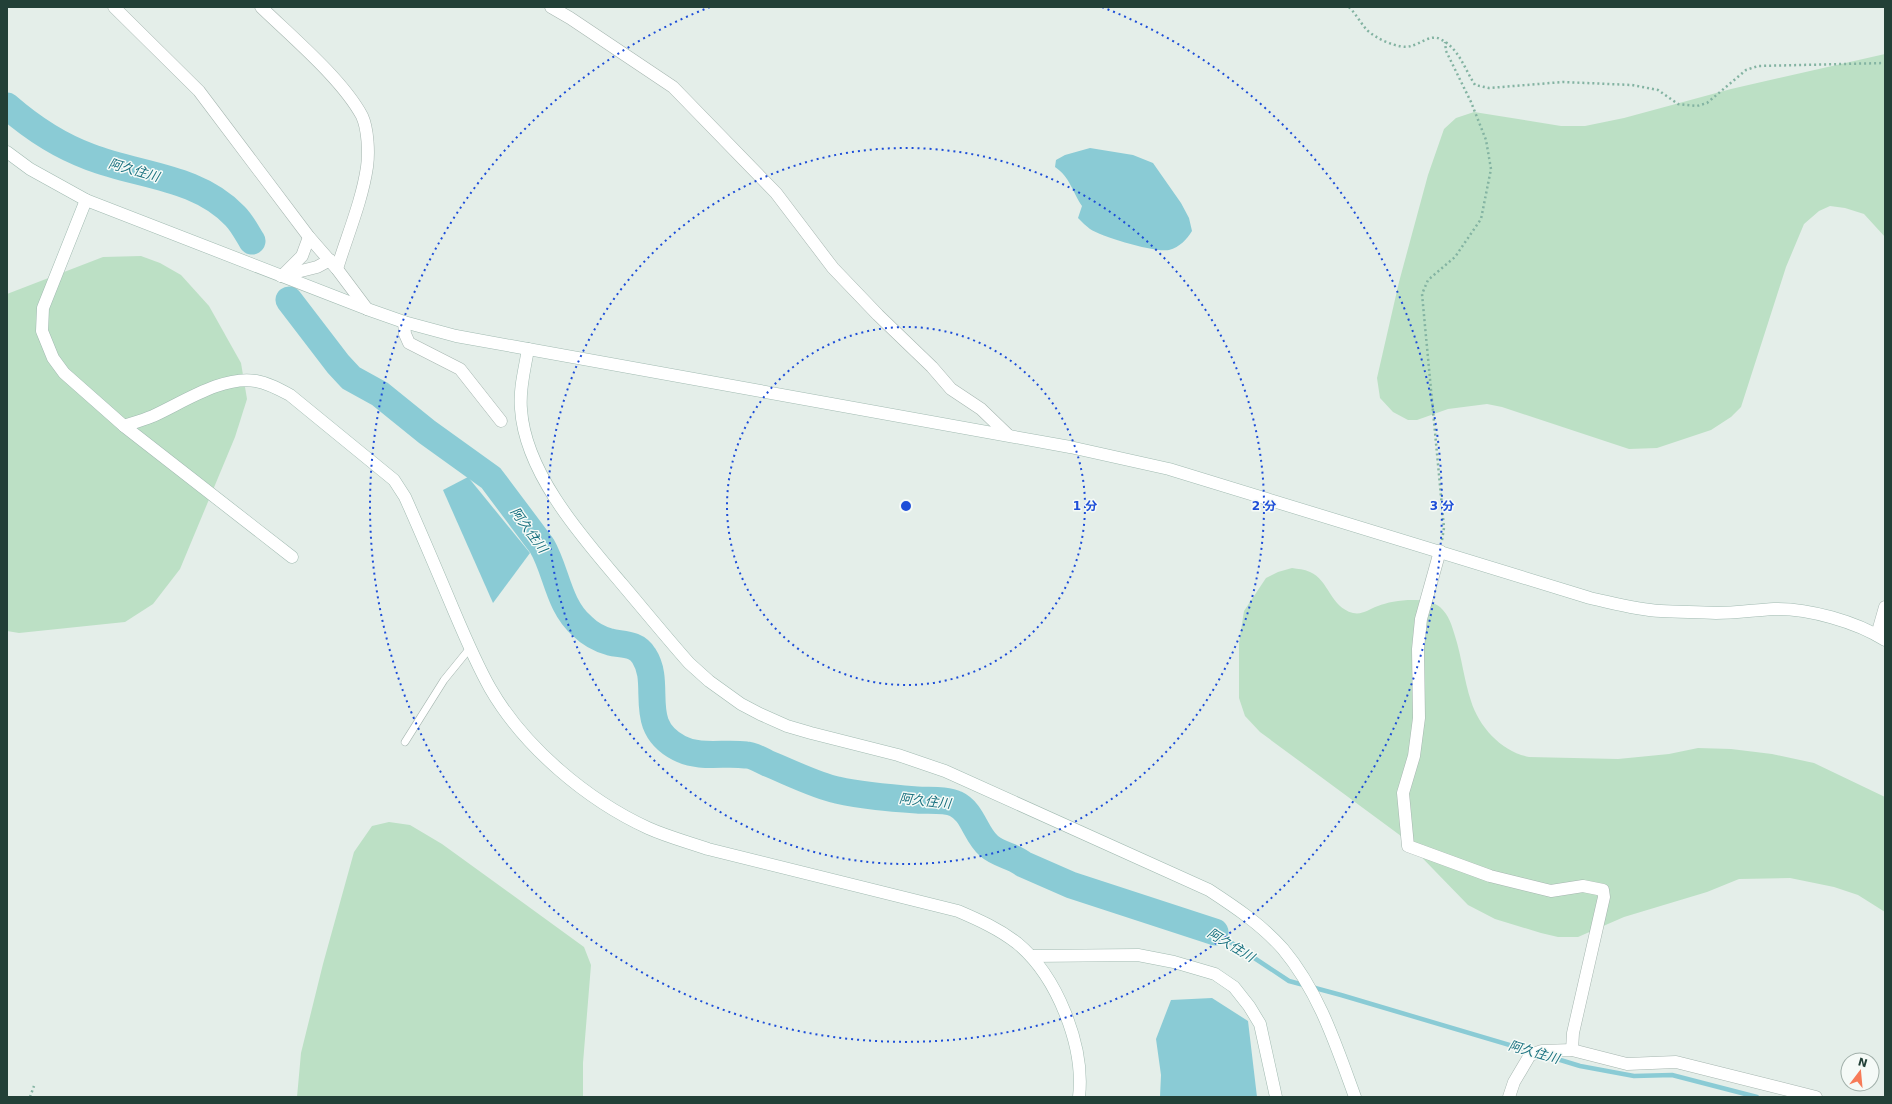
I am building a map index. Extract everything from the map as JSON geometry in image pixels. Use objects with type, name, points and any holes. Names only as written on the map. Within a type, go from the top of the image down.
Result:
[{"type":"street","points":[[114,7],[198,91],[309,238],[333,264],[367,309]]},
{"type":"street","points":[[261,7],[335,79],[362,117],[366,133],[368,165],[364,182],[333,264]]},
{"type":"street","points":[[551,7],[570,18],[673,87],[776,194],[833,268],[858,294],[928,363],[951,389],[981,409],[1008,435]]},
{"type":"street","points":[[7,152],[30,169],[86,200],[367,309],[404,322],[456,336],[1008,435],[1168,469],[1590,598],[1627,606],[1660,611],[1719,613],[1782,610],[1826,616],[1881,637],[1885,607]]},
{"type":"street","points":[[86,200],[43,308],[42,331],[53,358],[64,373],[124,426],[292,557]]},
{"type":"street","points":[[282,276],[302,256],[309,238]]},
{"type":"street","points":[[282,276],[333,264]]},
{"type":"street","points":[[404,322],[405,334],[409,343],[460,369],[500,421]]},
{"type":"street","points":[[528,348],[520,408],[527,440],[550,492],[575,526],[689,663],[709,681],[741,704],[760,714],[811,733],[898,755],[945,771],[1209,890],[1237,908],[1267,933],[1283,949],[1299,971],[1320,1006],[1355,1097]]},
{"type":"street","points":[[124,426],[152,416],[212,388],[235,381],[255,381],[273,386],[290,395],[394,480],[405,497],[470,648],[490,688],[535,747],[586,791],[616,811],[648,828],[708,849],[958,910],[984,922],[1004,934],[1031,956],[1057,994],[1075,1041],[1078,1064],[1079,1097]]},
{"type":"street","points":[[1440,551],[1421,619],[1418,650],[1419,718],[1414,756],[1403,793],[1408,846],[1490,876],[1551,891],[1583,886],[1603,890],[1604,898],[1573,1033],[1572,1050]]},
{"type":"street","points":[[1031,956],[1138,955],[1174,962],[1215,974],[1234,987],[1250,1006],[1260,1024],[1276,1097]]},
{"type":"street","points":[[1509,1097],[1514,1082],[1530,1055],[1542,1051],[1572,1050],[1627,1064],[1676,1062],[1816,1097]]},
{"type":"lane","points":[[405,742],[444,680],[470,648]]},
{"type":"path","points":[[1349,7],[1367,30],[1381,40],[1398,46],[1410,47],[1434,37],[1444,42],[1452,47],[1459,55],[1475,85],[1482,87],[1563,82],[1632,85],[1658,90],[1678,104],[1697,106],[1707,103],[1733,79],[1746,70],[1758,66],[1885,63]]},
{"type":"path","points":[[1440,551],[1444,528],[1422,294],[1428,280],[1455,257],[1481,219],[1491,169],[1486,140],[1471,102],[1446,51],[1444,42]]},
{"type":"path","points":[[30,1097],[34,1086]]},
{"type":"green space","points":[[1885,54],[1885,237],[1864,214],[1845,208],[1830,206],[1819,211],[1804,224],[1786,267],[1741,407],[1731,417],[1711,430],[1657,448],[1629,449],[1502,407],[1487,404],[1448,409],[1417,420],[1408,420],[1393,412],[1380,398],[1377,378],[1399,282],[1428,175],[1444,129],[1456,118],[1474,112],[1561,126],[1585,126],[1624,118],[1731,89]]},
{"type":"green space","points":[[141,256],[160,263],[181,275],[209,306],[241,363],[247,399],[235,437],[180,569],[153,604],[125,622],[19,633],[7,631],[7,294],[103,257]]},
{"type":"green space","points":[[1292,568],[1306,570],[1316,576],[1322,581],[1339,605],[1345,610],[1353,613],[1363,612],[1392,602],[1409,600],[1427,601],[1440,607],[1448,617],[1453,628],[1471,701],[1475,711],[1486,729],[1493,737],[1510,750],[1519,754],[1529,757],[1618,759],[1669,754],[1698,748],[1731,749],[1772,754],[1814,763],[1885,797],[1885,912],[1858,895],[1834,887],[1790,878],[1739,879],[1707,892],[1624,917],[1578,937],[1558,937],[1541,933],[1495,919],[1468,905],[1401,836],[1260,732],[1245,716],[1239,698],[1239,643],[1244,611],[1266,578],[1278,572]]},
{"type":"green space","points":[[389,822],[410,825],[442,844],[584,947],[591,965],[583,1063],[583,1097],[297,1097],[301,1053],[323,964],[354,852],[372,826]]},
{"type":"water","points":[[1090,148],[1133,155],[1153,163],[1181,203],[1189,218],[1192,231],[1180,245],[1169,250],[1162,250],[1129,244],[1090,229],[1078,218],[1082,206],[1064,175],[1055,167],[1056,160],[1065,155]]},
{"type":"water","points":[[468,477],[530,553],[493,603],[443,490]]},
{"type":"water","points":[[1212,998],[1248,1021],[1257,1097],[1160,1097],[1161,1075],[1156,1039],[1171,1000]]},
{"type":"waterway","name":"阿久住川","points":[[7,106],[46,135],[79,153],[167,179],[203,193],[220,203],[235,216],[252,241]]},
{"type":"waterway","name":"阿久住川","points":[[289,300],[338,364],[351,378],[380,394],[427,432],[491,478],[542,546],[563,598],[574,618],[595,636],[610,642],[633,647],[644,656],[649,667],[652,704],[658,728],[666,739],[679,748],[704,754],[749,755],[811,782],[847,792],[887,798],[952,802],[966,812],[980,836],[989,846],[1023,864],[1071,885],[1215,932]]},
{"type":"waterway","name":"阿久住川","points":[[1215,932],[1289,981],[1533,1052]]},
{"type":"waterway","name":"阿久住川","points":[[1544,1055],[1580,1066],[1634,1076],[1672,1075],[1757,1097]]}]
